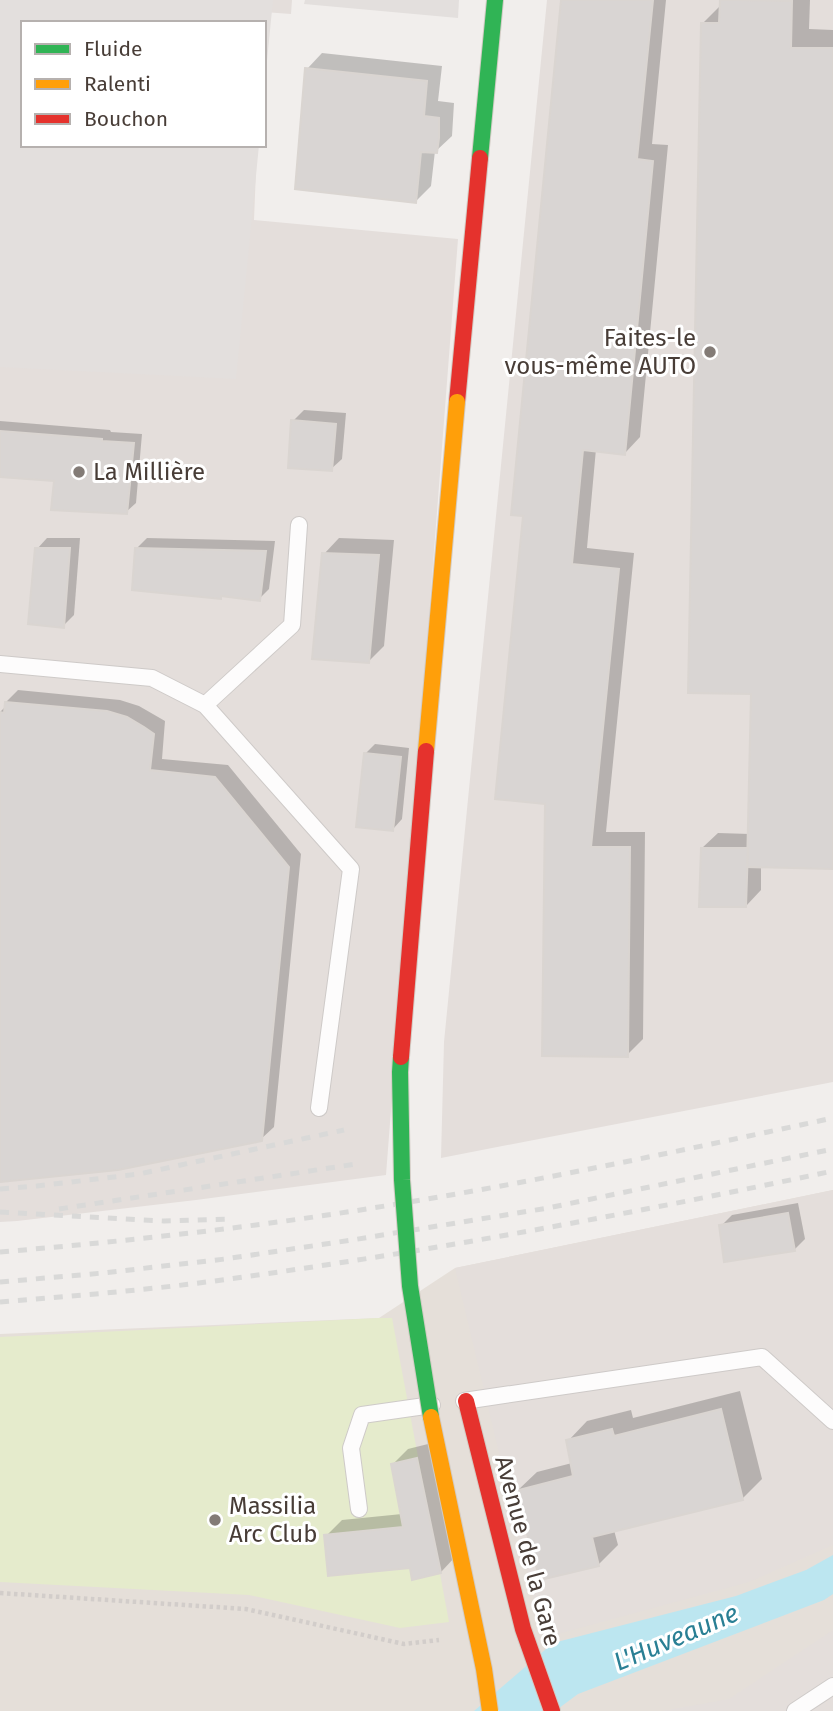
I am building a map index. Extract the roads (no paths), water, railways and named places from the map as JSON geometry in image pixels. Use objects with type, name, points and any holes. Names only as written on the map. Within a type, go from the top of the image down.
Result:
[{"type":"street","points":[[490,1711],[484,1669],[433,1427],[410,1286],[402,1180],[400,1072],[457,402],[495,0]]},
{"type":"street","name":"Avenue de la Gare","points":[[466,1401],[519,1616],[552,1711]]},
{"type":"lane","points":[[205,705],[292,625],[299,525]]},
{"type":"lane","points":[[0,664],[152,678],[205,705],[351,869],[319,1108]]},
{"type":"lane","points":[[359,1508],[351,1448],[362,1415],[762,1357],[833,1421]]},
{"type":"lane","points":[[795,1711],[833,1686]]},
{"type":"water","name":"L'Huveaune","points":[[833,1555],[833,1594],[824,1600],[578,1694],[555,1711],[474,1711],[553,1643],[736,1596],[806,1570]]},
{"type":"railway","points":[[0,1252],[193,1233],[441,1197],[665,1154],[833,1118]]},
{"type":"railway","points":[[0,1189],[139,1174],[344,1130]]},
{"type":"railway","points":[[0,1282],[225,1259],[352,1240],[548,1208],[833,1149]]},
{"type":"railway","points":[[59,1209],[356,1164]]},
{"type":"railway","points":[[0,1302],[194,1284],[452,1245],[833,1171]]},
{"type":"railway","points":[[0,1212],[164,1221],[231,1219]]},
{"type":"place","name":"Faites-le vous-même AUTO","points":[[710,352]]},
{"type":"place","name":"La Millière","points":[[79,472]]},
{"type":"place","name":"Massilia Arc Club","points":[[215,1520]]}]
